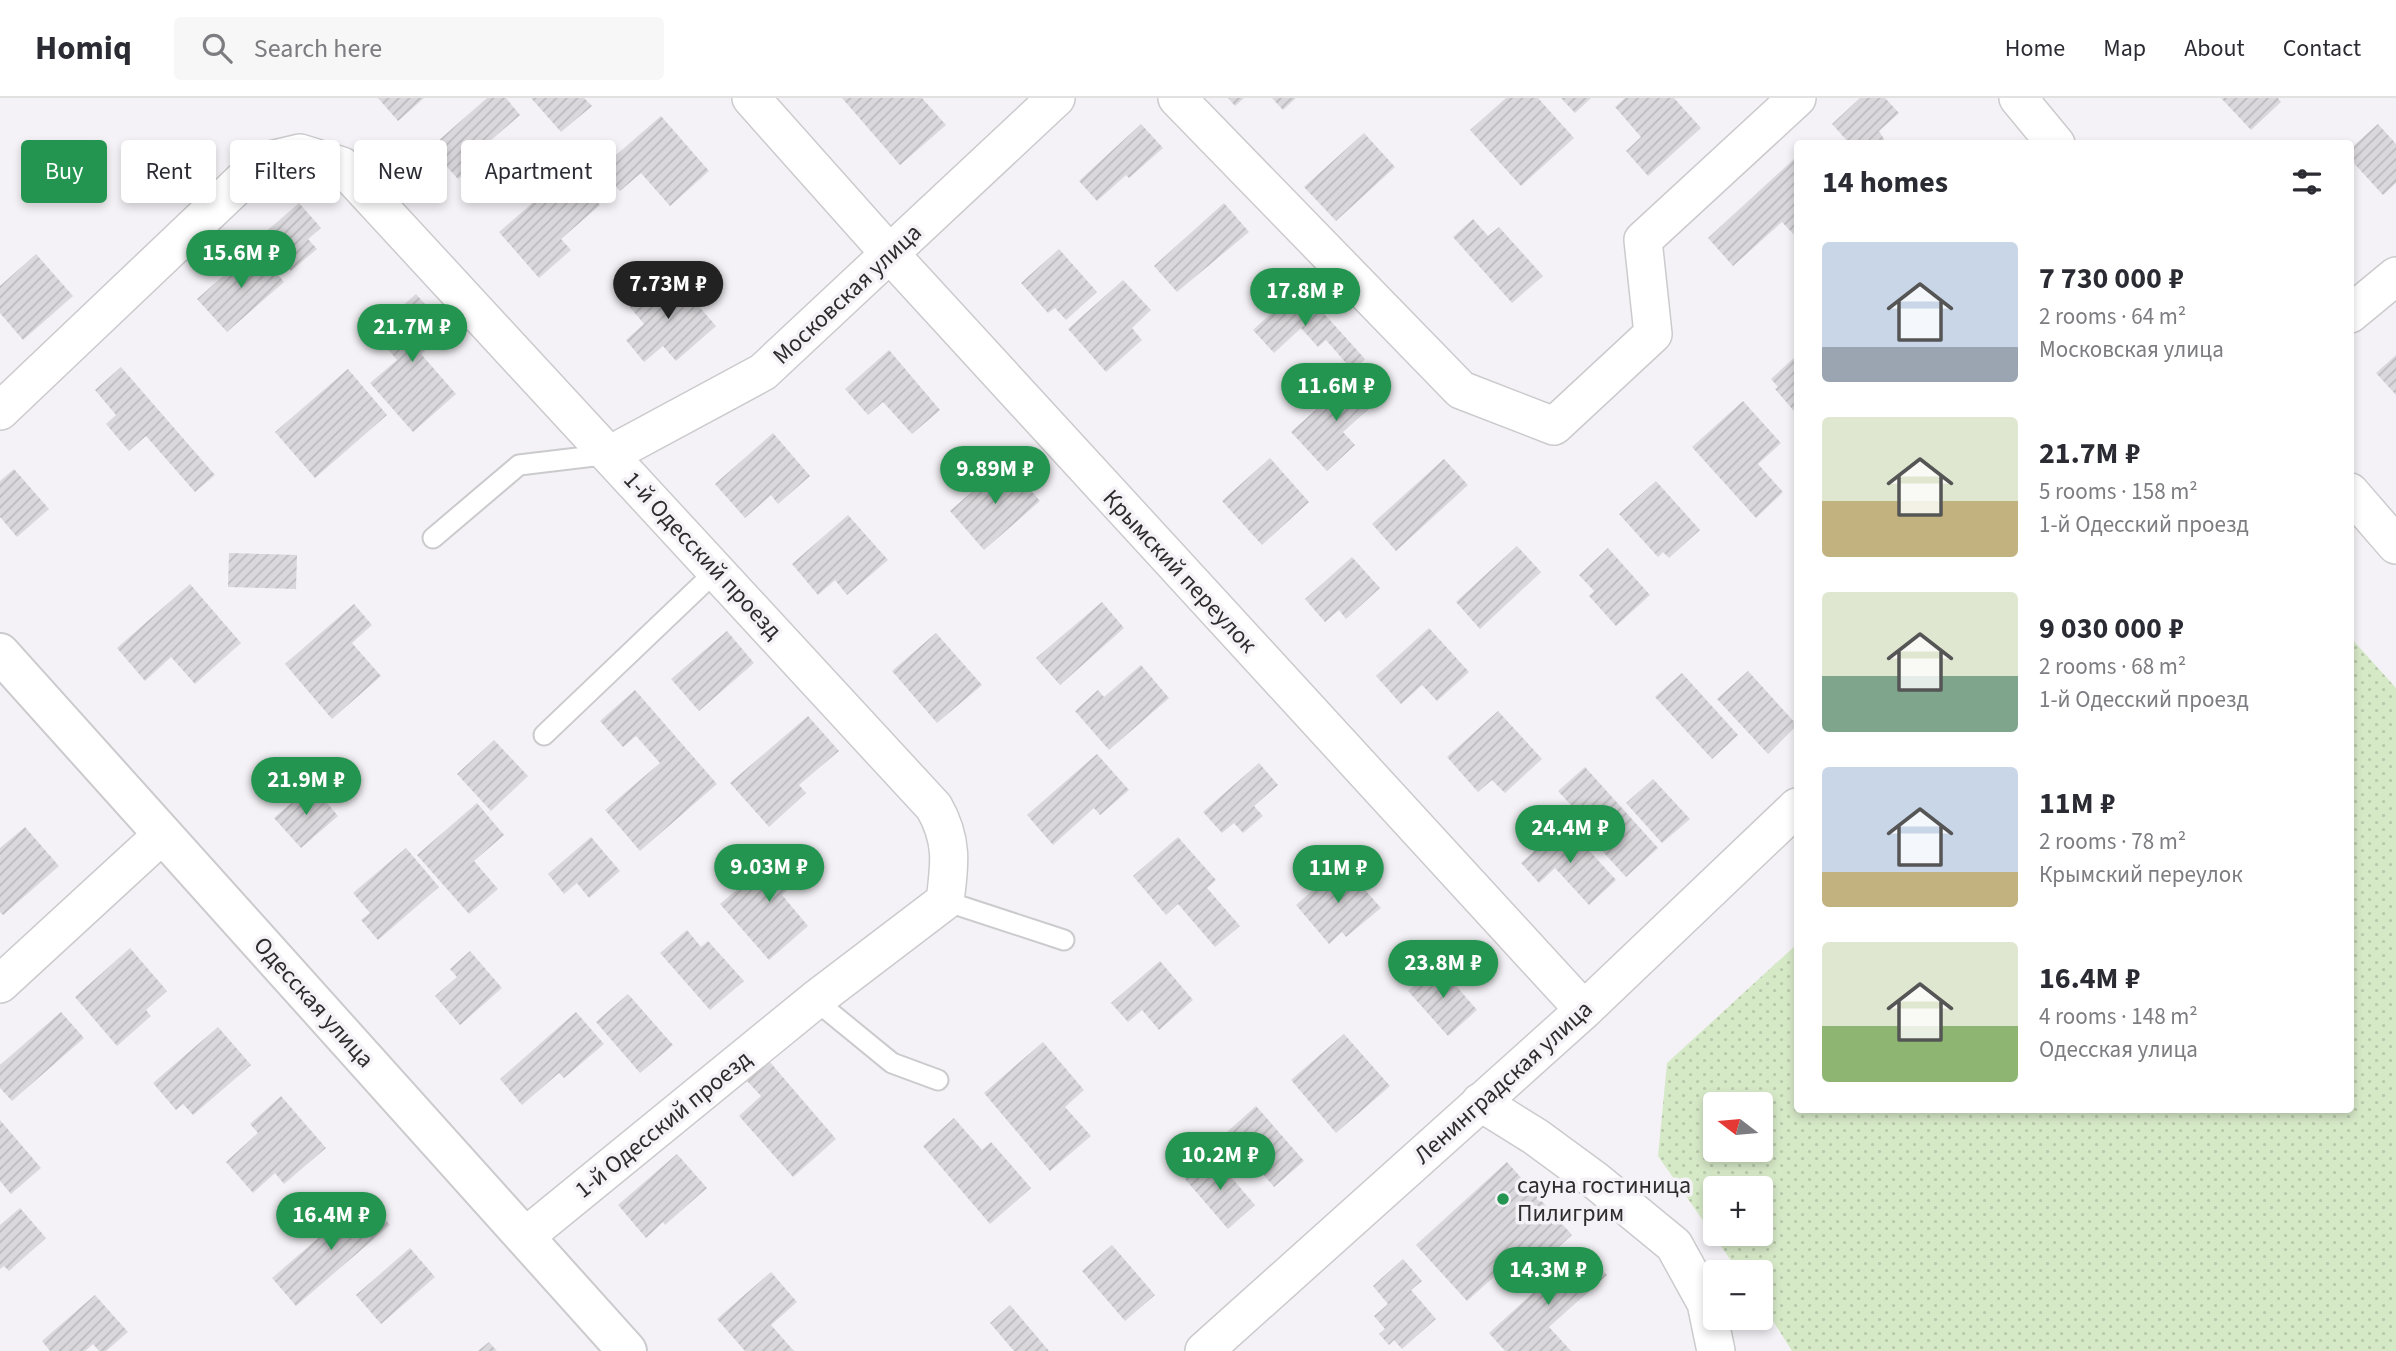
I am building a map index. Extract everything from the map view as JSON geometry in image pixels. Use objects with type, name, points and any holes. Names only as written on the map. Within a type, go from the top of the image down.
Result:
[{"type":"street","name":"Крымский переулок","points":[[751,98],[890,254],[1584,1010]]},
{"type":"street","name":"Московская улица","points":[[611,454],[763,372],[1056,98]]},
{"type":"street","points":[[1177,98],[1461,390],[1554,426],[1653,334],[1643,240],[1797,98]]},
{"type":"street","points":[[2018,98],[2053,140]]},
{"type":"street","name":"1-й Одесский проезд","points":[[0,411],[262,162],[300,153],[342,166],[611,454],[715,572],[828,689],[934,807],[947,829],[950,863],[945,901],[815,1000],[526,1236]]},
{"type":"street","points":[[2354,311],[2396,276]]},
{"type":"street","points":[[2354,497],[2396,545]]},
{"type":"street","name":"Одесская улица","points":[[0,653],[627,1351]]},
{"type":"street","name":"Ленинградская улица","points":[[1204,1351],[1584,1010],[1794,810]]},
{"type":"street","points":[[0,984],[163,834]]},
{"type":"street","points":[[1480,1102],[1536,1137],[1596,1181],[1674,1245],[1706,1303],[1716,1351]]},
{"type":"lane","points":[[433,538],[519,465],[611,454]]},
{"type":"lane","points":[[544,735],[715,572]]},
{"type":"lane","points":[[945,901],[1064,940]]},
{"type":"lane","points":[[815,1000],[892,1063],[938,1080]]},
{"type":"green space","points":[[2354,641],[2396,688],[2396,1351],[1792,1351],[1773,1321],[1773,1260],[1731,1260],[1721,1246],[1773,1246],[1773,1176],[1703,1176],[1703,1220],[1658,1156],[1667,1063],[1794,947],[1794,1113],[2354,1113]]},
{"type":"building","points":[[378,98],[424,98],[398,121]]},
{"type":"building","points":[[487,98],[506,98],[520,115],[491,140],[461,140],[461,176],[458,179],[447,167],[447,140],[439,140]]},
{"type":"building","points":[[531,98],[584,98],[592,106],[561,132]]},
{"type":"building","points":[[842,98],[922,98],[946,125],[900,165]]},
{"type":"building","points":[[1228,98],[1244,98],[1235,106]]},
{"type":"building","points":[[1272,98],[1296,98],[1283,110]]},
{"type":"building","points":[[1506,98],[1538,98],[1574,138],[1521,186],[1470,130]]},
{"type":"building","points":[[1561,98],[1591,98],[1575,113]]},
{"type":"building","points":[[1625,98],[1674,98],[1701,128],[1648,176],[1626,151],[1641,137],[1615,107]]},
{"type":"building","points":[[1860,98],[1885,98],[1899,113],[1879,131],[1885,140],[1846,140],[1832,124]]},
{"type":"building","points":[[2221,98],[2278,98],[2281,102],[2251,130]]},
{"type":"building","points":[[661,116],[709,171],[670,206],[641,173],[620,191],[616,187],[616,155]]},
{"type":"building","points":[[1141,124],[1163,148],[1129,178],[1126,175],[1097,201],[1079,181]]},
{"type":"building","points":[[2378,124],[2396,144],[2396,183],[2383,195],[2354,163],[2354,145]]},
{"type":"building","points":[[1364,133],[1395,167],[1336,221],[1304,187]]},
{"type":"building","points":[[1794,159],[1794,235],[1782,222],[1733,266],[1708,238]]},
{"type":"building","points":[[299,203],[321,228],[308,239],[317,249],[291,271],[261,236]]},
{"type":"building","points":[[532,203],[600,205],[561,239],[571,250],[539,278],[499,232]]},
{"type":"building","points":[[1224,203],[1249,232],[1177,292],[1154,266]]},
{"type":"building","points":[[1473,219],[1488,236],[1499,227],[1543,276],[1512,303],[1453,237]]},
{"type":"building","points":[[255,248],[284,282],[227,332],[197,299]]},
{"type":"building","points":[[1059,249],[1097,292],[1066,320],[1055,308],[1048,313],[1021,283]]},
{"type":"building","points":[[36,254],[73,296],[23,340],[0,313],[0,286]]},
{"type":"building","points":[[669,272],[716,326],[676,361],[663,346],[644,362],[626,340],[644,324],[629,306]]},
{"type":"building","points":[[1123,280],[1151,310],[1132,328],[1142,340],[1106,372],[1068,329]]},
{"type":"building","points":[[1300,287],[1365,359],[1353,371],[1326,340],[1318,347],[1301,328],[1274,353],[1253,330]]},
{"type":"building","points":[[416,294],[448,330],[421,354],[456,394],[413,432],[370,383],[397,360],[373,332]]},
{"type":"building","points":[[889,350],[940,410],[912,434],[883,402],[868,415],[845,389]]},
{"type":"building","points":[[2396,355],[2396,395],[2376,373]]},
{"type":"building","points":[[1794,358],[1794,411],[1775,389],[1778,387],[1771,379]]},
{"type":"building","points":[[121,367],[215,475],[195,492],[146,436],[129,451],[106,424],[116,415],[95,390]]},
{"type":"building","points":[[348,369],[387,415],[315,478],[275,432]]},
{"type":"building","points":[[1362,375],[1382,397],[1343,432],[1355,445],[1327,471],[1291,432],[1320,406],[1323,410]]},
{"type":"building","points":[[1743,401],[1781,443],[1758,464],[1783,492],[1756,518],[1692,447]]},
{"type":"building","points":[[773,433],[810,476],[778,504],[771,495],[745,518],[715,484]]},
{"type":"building","points":[[1270,458],[1309,502],[1262,545],[1222,501]]},
{"type":"building","points":[[1444,459],[1468,485],[1396,551],[1372,524]]},
{"type":"building","points":[[1006,462],[1040,501],[984,550],[950,511]]},
{"type":"building","points":[[14,469],[49,509],[17,537],[0,517],[0,481]]},
{"type":"building","points":[[1656,481],[1700,530],[1669,558],[1663,552],[1658,557],[1619,514]]},
{"type":"building","points":[[848,515],[888,560],[847,595],[835,580],[818,595],[792,564]]},
{"type":"building","points":[[1517,546],[1541,572],[1480,629],[1456,602]]},
{"type":"building","points":[[1608,548],[1650,595],[1616,626],[1589,596],[1594,591],[1579,575]]},
{"type":"building","points":[[229,553],[297,555],[296,589],[228,587]]},
{"type":"building","points":[[1352,557],[1380,588],[1346,619],[1339,610],[1325,622],[1305,599]]},
{"type":"building","points":[[190,584],[241,643],[195,684],[171,657],[145,681],[117,648]]},
{"type":"building","points":[[1102,602],[1124,628],[1060,685],[1036,658]]},
{"type":"building","points":[[354,604],[372,625],[352,643],[381,676],[332,719],[285,664]]},
{"type":"building","points":[[1429,628],[1469,672],[1437,701],[1422,685],[1401,704],[1376,676]]},
{"type":"building","points":[[727,631],[754,663],[699,711],[671,679]]},
{"type":"building","points":[[936,633],[982,685],[937,723],[892,671]]},
{"type":"building","points":[[1141,665],[1169,698],[1109,750],[1075,711],[1098,690],[1104,697]]},
{"type":"building","points":[[1748,671],[1794,722],[1794,728],[1768,754],[1717,699]]},
{"type":"building","points":[[1682,673],[1738,735],[1712,759],[1655,697]]},
{"type":"building","points":[[635,690],[717,784],[640,851],[605,810],[660,763],[636,736],[623,747],[600,721]]},
{"type":"building","points":[[1498,711],[1542,759],[1505,793],[1492,780],[1478,792],[1447,757]]},
{"type":"building","points":[[808,716],[839,751],[799,785],[806,793],[769,827],[730,783]]},
{"type":"building","points":[[494,740],[528,776],[491,811],[457,774]]},
{"type":"building","points":[[1097,754],[1129,790],[1100,815],[1094,808],[1053,845],[1027,815]]},
{"type":"building","points":[[1259,763],[1278,785],[1254,806],[1263,816],[1243,833],[1234,823],[1222,833],[1203,812]]},
{"type":"building","points":[[1585,767],[1658,848],[1626,877],[1584,831],[1590,826],[1558,791]]},
{"type":"building","points":[[1653,779],[1690,819],[1662,843],[1626,803]]},
{"type":"building","points":[[312,785],[338,816],[301,848],[274,818]]},
{"type":"building","points":[[477,803],[504,835],[474,861],[498,889],[469,914],[417,855]]},
{"type":"building","points":[[1565,824],[1616,880],[1589,905],[1555,868],[1539,883],[1521,863]]},
{"type":"building","points":[[25,827],[59,866],[3,915],[0,912],[0,848]]},
{"type":"building","points":[[591,837],[620,871],[589,898],[577,883],[564,894],[548,874]]},
{"type":"building","points":[[1178,837],[1216,880],[1207,888],[1240,926],[1215,947],[1178,904],[1166,915],[1133,876]]},
{"type":"building","points":[[789,845],[810,870],[782,895],[808,926],[769,960],[720,904]]},
{"type":"building","points":[[406,848],[439,887],[378,940],[361,920],[370,913],[353,893]]},
{"type":"building","points":[[1342,864],[1381,908],[1346,937],[1342,932],[1329,944],[1296,905]]},
{"type":"building","points":[[687,930],[701,947],[708,941],[744,981],[710,1010],[660,953]]},
{"type":"building","points":[[130,948],[167,991],[146,1010],[151,1016],[117,1046],[75,997]]},
{"type":"building","points":[[470,951],[502,988],[460,1025],[435,996],[457,977],[450,969]]},
{"type":"building","points":[[1160,961],[1193,1000],[1159,1030],[1142,1010],[1128,1022],[1111,1003]]},
{"type":"building","points":[[1438,965],[1477,1010],[1448,1036],[1408,991]]},
{"type":"building","points":[[628,994],[673,1045],[640,1073],[596,1022]]},
{"type":"building","points":[[61,1012],[84,1038],[12,1101],[0,1088],[0,1065]]},
{"type":"building","points":[[576,1012],[604,1044],[564,1078],[559,1073],[522,1105],[500,1079]]},
{"type":"building","points":[[218,1027],[251,1065],[193,1115],[183,1104],[176,1110],[153,1083]]},
{"type":"building","points":[[1344,1034],[1390,1086],[1336,1133],[1291,1080]]},
{"type":"building","points":[[1043,1042],[1084,1090],[1065,1107],[1091,1136],[1050,1171],[984,1093]]},
{"type":"building","points":[[769,1061],[836,1139],[793,1177],[739,1116],[761,1096],[747,1081]]},
{"type":"building","points":[[281,1096],[326,1148],[284,1184],[275,1173],[253,1193],[226,1162],[258,1133],[250,1124]]},
{"type":"building","points":[[1256,1106],[1304,1161],[1274,1187],[1227,1132]]},
{"type":"building","points":[[954,1118],[982,1150],[991,1142],[1031,1188],[990,1224],[923,1146]]},
{"type":"building","points":[[0,1120],[41,1168],[11,1194],[0,1181]]},
{"type":"building","points":[[677,1154],[707,1188],[646,1238],[618,1205]]},
{"type":"building","points":[[1212,1155],[1255,1205],[1228,1229],[1185,1179]]},
{"type":"building","name":"сауна гостиница Пилигрим","points":[[1507,1162],[1572,1235],[1538,1266],[1524,1250],[1467,1301],[1416,1245]]},
{"type":"building","points":[[366,1197],[390,1225],[296,1306],[272,1278]]},
{"type":"building","points":[[20,1208],[46,1238],[9,1271],[4,1266],[0,1269],[0,1225]]},
{"type":"building","points":[[1112,1245],[1155,1295],[1125,1321],[1082,1271]]},
{"type":"building","points":[[410,1248],[435,1277],[381,1324],[356,1295]]},
{"type":"building","points":[[1582,1248],[1607,1275],[1549,1327],[1571,1351],[1505,1351],[1489,1333]]},
{"type":"building","points":[[1403,1259],[1422,1281],[1411,1290],[1436,1319],[1402,1349],[1394,1340],[1389,1345],[1379,1334],[1385,1329],[1374,1316],[1388,1304],[1373,1286]]},
{"type":"building","points":[[771,1272],[797,1302],[771,1325],[794,1351],[745,1351],[717,1319]]},
{"type":"building","points":[[95,1295],[128,1332],[106,1351],[99,1351],[93,1344],[85,1351],[50,1351],[42,1341]]},
{"type":"building","points":[[1010,1305],[1049,1351],[1014,1351],[990,1323]]},
{"type":"building","points":[[489,1342],[497,1351],[478,1351]]},
{"type":"place","name":"сауна гостиница Пилигрим","points":[[1503,1199]]}]
